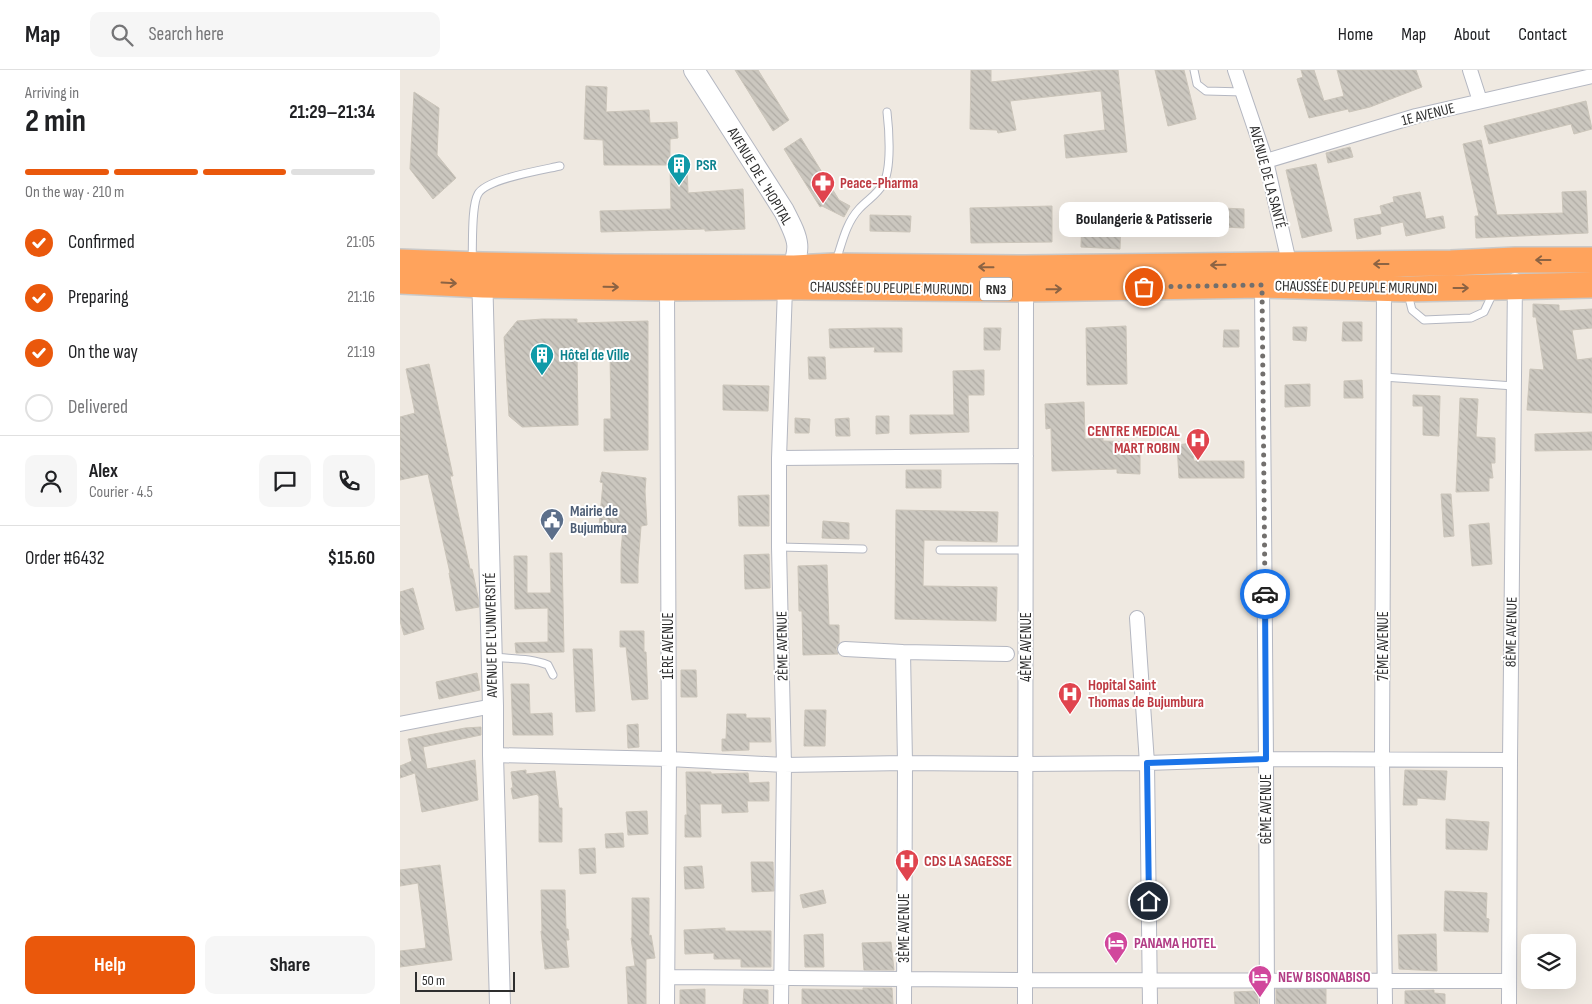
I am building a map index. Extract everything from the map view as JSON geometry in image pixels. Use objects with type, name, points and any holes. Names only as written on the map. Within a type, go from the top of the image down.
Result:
[{"type":"highway","name":"CHAUSSÉE DU PEUPLE MURUNDI","points":[[400,281],[479,272],[789,278],[1026,289],[1262,285],[1291,275],[1451,263],[1515,260],[1592,260]]},
{"type":"highway","name":"CHAUSSÉE DU PEUPLE MURUNDI","points":[[400,262],[479,272],[667,288],[789,278],[834,266],[1025,268],[1291,275],[1395,288],[1592,286]]},
{"type":"street","name":"AVENUE DE L 'HOPITAL","points":[[694,70],[784,211],[794,230],[799,250],[789,278]]},
{"type":"street","name":"AVENUE DE LA SANTÉ","points":[[1235,70],[1266,161],[1291,275]]},
{"type":"street","points":[[1470,70],[1480,101]]},
{"type":"street","name":"1E AVENUE","points":[[1266,161],[1416,116],[1592,76]]},
{"type":"street","name":"8ÈME AVENUE","points":[[1509,1004],[1514,386],[1505,288],[1515,260]]},
{"type":"street","name":"AVENUE DE L'UNIVERSITÉ","points":[[479,272],[492,657],[500,1004]]},
{"type":"street","name":"2ÈME AVENUE","points":[[781,1004],[784,765],[779,547],[780,458],[789,278]]},
{"type":"street","name":"6ÈME AVENUE","points":[[1262,285],[1267,1004]]},
{"type":"street","name":"1ÈRE AVENUE","points":[[667,288],[667,1004]]},
{"type":"street","name":"7ÈME AVENUE","points":[[1385,1004],[1382,760],[1383,377],[1395,288]]},
{"type":"street","name":"4ÈME AVENUE","points":[[1025,1004],[1026,289]]},
{"type":"street","points":[[780,458],[1026,456]]},
{"type":"street","points":[[1137,618],[1147,763],[1150,1004]]},
{"type":"street","points":[[845,649],[1007,654]]},
{"type":"street","name":"3ÈME AVENUE","points":[[903,652],[905,762],[904,1004]]},
{"type":"street","points":[[400,724],[493,706]]},
{"type":"street","points":[[493,755],[668,759],[784,765],[905,762],[1147,763],[1266,759],[1510,760]]},
{"type":"street","points":[[668,977],[1509,981]]},
{"type":"lane","points":[[1194,70],[1197,84],[1206,91],[1244,92]]},
{"type":"lane","points":[[834,266],[848,224],[859,209],[875,195],[884,183],[888,172],[889,124],[887,112]]},
{"type":"lane","points":[[479,272],[474,212],[477,195],[483,188],[496,182],[560,166]]},
{"type":"lane","points":[[1383,377],[1514,386]]},
{"type":"lane","points":[[779,547],[862,549]]},
{"type":"lane","points":[[940,550],[1026,550]]},
{"type":"lane","points":[[492,657],[541,662],[548,666],[552,675]]},
{"type":"building","points":[[735,70],[758,70],[789,120],[773,131]]},
{"type":"building","points":[[971,70],[991,70],[991,82],[1099,70],[1118,70],[1127,152],[1066,158],[1064,135],[1105,130],[1101,91],[1010,101],[1016,130],[998,133],[997,130],[970,129]]},
{"type":"building","points":[[1155,70],[1184,70],[1196,119],[1168,126]]},
{"type":"building","points":[[1301,70],[1314,70],[1324,101],[1344,96],[1337,70],[1416,70],[1422,87],[1370,107],[1349,112],[1348,109],[1309,118],[1297,79],[1303,77]]},
{"type":"building","points":[[586,86],[607,87],[606,112],[649,110],[650,123],[677,122],[678,138],[670,139],[670,165],[604,165],[603,140],[584,139]]},
{"type":"building","points":[[414,92],[439,108],[437,155],[456,178],[433,199],[410,169]]},
{"type":"building","points":[[1586,101],[1592,129],[1574,134],[1571,124],[1489,144],[1484,126]]},
{"type":"building","points":[[801,138],[839,200],[850,206],[844,217],[822,206],[820,207],[784,149]]},
{"type":"building","points":[[1481,140],[1497,215],[1563,213],[1562,192],[1586,191],[1588,233],[1476,238],[1475,216],[1479,216],[1463,144]]},
{"type":"building","points":[[1350,147],[1353,157],[1328,163],[1326,153]]},
{"type":"building","points":[[687,164],[688,193],[743,189],[745,229],[601,232],[600,211],[671,209],[670,165]]},
{"type":"building","points":[[1316,164],[1332,231],[1302,238],[1286,170]]},
{"type":"building","points":[[1420,192],[1426,219],[1443,216],[1445,228],[1406,236],[1403,222],[1380,227],[1381,234],[1357,239],[1354,219],[1382,214],[1380,206],[1394,202],[1393,197]]},
{"type":"building","points":[[1052,206],[1052,242],[971,243],[970,208]]},
{"type":"building","points":[[1222,208],[1244,209],[1244,228],[1222,227]]},
{"type":"building","points":[[1082,214],[1121,215],[1120,249],[1081,247]]},
{"type":"building","points":[[870,215],[911,216],[910,232],[870,231]]},
{"type":"building","points":[[1533,304],[1559,305],[1559,311],[1592,309],[1592,328],[1572,330],[1577,360],[1592,358],[1592,413],[1527,410],[1530,369],[1544,370],[1536,317],[1533,317]]},
{"type":"building","points":[[577,319],[577,323],[648,321],[648,450],[604,451],[604,419],[611,419],[610,351],[577,352],[578,425],[522,427],[509,416],[504,337],[517,321]]},
{"type":"building","points":[[1343,322],[1362,322],[1362,341],[1342,341]]},
{"type":"building","points":[[1126,326],[1127,384],[1087,385],[1086,328]]},
{"type":"building","points":[[1293,327],[1307,327],[1306,341],[1293,340]]},
{"type":"building","points":[[902,328],[902,352],[874,352],[875,347],[830,348],[829,329]]},
{"type":"building","points":[[984,328],[1001,328],[1000,350],[984,350]]},
{"type":"building","points":[[1224,330],[1239,330],[1239,347],[1223,347]]},
{"type":"building","points":[[808,357],[825,357],[826,379],[809,379]]},
{"type":"building","points":[[429,364],[453,476],[450,476],[479,602],[479,607],[456,611],[450,573],[428,474],[400,480],[400,417],[415,413],[406,369]]},
{"type":"building","points":[[984,370],[984,395],[968,395],[969,432],[910,434],[910,415],[954,415],[953,371]]},
{"type":"building","points":[[1362,380],[1363,398],[1344,398],[1344,381]]},
{"type":"building","points":[[1310,384],[1310,406],[1285,407],[1285,385]]},
{"type":"building","points":[[723,385],[769,386],[768,411],[723,410]]},
{"type":"building","points":[[1413,395],[1440,396],[1439,436],[1423,435],[1423,406],[1413,406]]},
{"type":"building","points":[[1460,398],[1478,399],[1476,437],[1495,438],[1495,463],[1491,463],[1493,478],[1489,478],[1489,491],[1456,492]]},
{"type":"building","points":[[1084,402],[1085,439],[1103,438],[1103,441],[1140,442],[1140,474],[1117,473],[1117,469],[1052,471],[1051,428],[1046,429],[1045,404]]},
{"type":"building","points":[[876,416],[889,416],[889,433],[876,434]]},
{"type":"building","points":[[795,418],[810,419],[809,433],[795,433]]},
{"type":"building","points":[[849,418],[850,436],[836,436],[835,419]]},
{"type":"building","points":[[1592,432],[1592,450],[1535,451],[1535,434]]},
{"type":"building","name":"CENTRE MEDICAL MART ROBIN","points":[[1192,443],[1194,461],[1244,461],[1244,478],[1179,478],[1177,445]]},
{"type":"building","points":[[906,470],[941,470],[941,488],[906,488]]},
{"type":"building","points":[[602,472],[646,478],[647,525],[641,526],[638,583],[621,583],[623,528],[599,526],[603,483],[600,482]]},
{"type":"building","points":[[1441,494],[1451,494],[1454,536],[1444,537]]},
{"type":"building","points":[[769,495],[769,526],[739,526],[738,496]]},
{"type":"building","points":[[896,510],[998,512],[997,542],[924,540],[923,586],[997,587],[996,621],[895,619]]},
{"type":"building","points":[[823,521],[849,523],[849,539],[822,538]]},
{"type":"building","points":[[1489,523],[1492,564],[1472,566],[1469,525]]},
{"type":"building","points":[[550,553],[562,553],[564,652],[516,653],[515,643],[548,642],[548,608],[515,609],[514,556],[527,556],[527,593],[551,593]]},
{"type":"building","points":[[769,554],[770,588],[745,589],[744,555]]},
{"type":"building","points":[[827,565],[829,625],[839,625],[839,643],[836,649],[838,654],[803,655],[802,611],[799,611],[798,566]]},
{"type":"building","points":[[413,588],[424,629],[404,635],[400,621],[400,592]]},
{"type":"building","points":[[620,631],[644,631],[648,699],[632,700],[626,647],[620,647]]},
{"type":"building","points":[[573,649],[592,649],[595,711],[576,712]]},
{"type":"building","points":[[681,670],[696,670],[697,697],[681,697]]},
{"type":"building","points":[[477,673],[480,690],[439,699],[436,682]]},
{"type":"building","points":[[511,684],[529,684],[530,714],[552,713],[553,735],[513,735]]},
{"type":"building","points":[[805,710],[826,710],[825,746],[804,746]]},
{"type":"building","points":[[727,714],[746,714],[746,718],[770,718],[771,742],[749,742],[749,750],[722,751],[722,739],[726,739]]},
{"type":"building","points":[[638,724],[639,747],[628,748],[627,725]]},
{"type":"building","points":[[481,727],[481,735],[423,747],[427,769],[475,760],[478,800],[422,812],[415,773],[400,778],[400,766],[412,761],[408,739],[465,728]]},
{"type":"building","points":[[526,770],[526,774],[555,771],[559,808],[562,808],[562,842],[539,842],[538,794],[513,799],[511,772]]},
{"type":"building","points":[[1405,770],[1447,771],[1445,800],[1417,798],[1417,805],[1403,805]]},
{"type":"building","points":[[686,772],[711,772],[711,774],[748,773],[749,783],[769,782],[769,801],[747,801],[748,812],[722,813],[722,804],[700,804],[701,837],[685,837],[685,815],[687,815]]},
{"type":"building","points":[[647,811],[648,834],[628,835],[626,812]]},
{"type":"building","points":[[1446,819],[1489,822],[1487,850],[1446,849]]},
{"type":"building","points":[[623,833],[624,847],[606,848],[605,834]]},
{"type":"building","points":[[595,848],[596,873],[580,874],[579,849]]},
{"type":"building","points":[[751,862],[773,862],[774,891],[752,892]]},
{"type":"building","points":[[440,865],[452,960],[400,967],[400,951],[426,948],[418,883],[400,886],[400,870]]},
{"type":"building","points":[[702,866],[704,888],[685,889],[684,867]]},
{"type":"building","points":[[541,890],[565,890],[566,929],[568,929],[569,940],[566,940],[569,967],[545,969],[541,931]]},
{"type":"building","points":[[823,890],[826,903],[803,908],[800,895]]},
{"type":"building","points":[[1445,891],[1487,893],[1486,918],[1489,919],[1488,932],[1444,931]]},
{"type":"building","points":[[632,898],[649,898],[649,936],[651,935],[655,958],[646,959],[646,1004],[628,1004],[626,967],[635,966],[631,938]]},
{"type":"building","points":[[725,928],[725,931],[771,931],[771,967],[741,967],[741,959],[714,959],[714,953],[685,954],[684,930]]},
{"type":"building","points":[[823,934],[824,967],[805,967],[804,935]]},
{"type":"building","points":[[1436,934],[1437,971],[1399,969],[1398,935]]},
{"type":"building","points":[[891,942],[894,970],[864,970],[862,943]]},
{"type":"building","points":[[863,988],[892,988],[893,1004],[802,1004],[802,989],[863,990]]},
{"type":"building","points":[[705,989],[705,1004],[680,1004],[680,990]]},
{"type":"building","points":[[744,989],[768,990],[768,1004],[743,1004]]},
{"type":"building","points":[[1276,989],[1326,989],[1326,1004],[1276,1004]]},
{"type":"building","points":[[1434,990],[1434,993],[1445,994],[1445,1004],[1405,1004],[1405,991]]},
{"type":"building","points":[[1258,991],[1258,1004],[1235,1004],[1234,992]]},
{"type":"way so far","points":[[1144,287],[1262,285],[1265,594]]},
{"type":"place","name":"PSR","points":[[679,186]]},
{"type":"place","name":"Peace-Pharma","points":[[823,204]]},
{"type":"place","name":"Boulangerie & Patisserie","points":[[1144,287]]},
{"type":"place","name":"Hôtel de Ville","points":[[542,376]]},
{"type":"place","name":"CENTRE MEDICAL MART ROBIN","points":[[1198,461]]},
{"type":"place","name":"Mairie de Bujumbura","points":[[552,541]]},
{"type":"place","name":"Hopital Saint Thomas de Bujumbura","points":[[1070,715]]},
{"type":"place","name":"CDS LA SAGESSE","points":[[907,882]]},
{"type":"place","name":"PANAMA HOTEL","points":[[1116,964]]},
{"type":"place","name":"NEW BISONABISO","points":[[1260,998]]},
{"type":"route","points":[[1149,901],[1147,763],[1266,759],[1265,594]]}]
